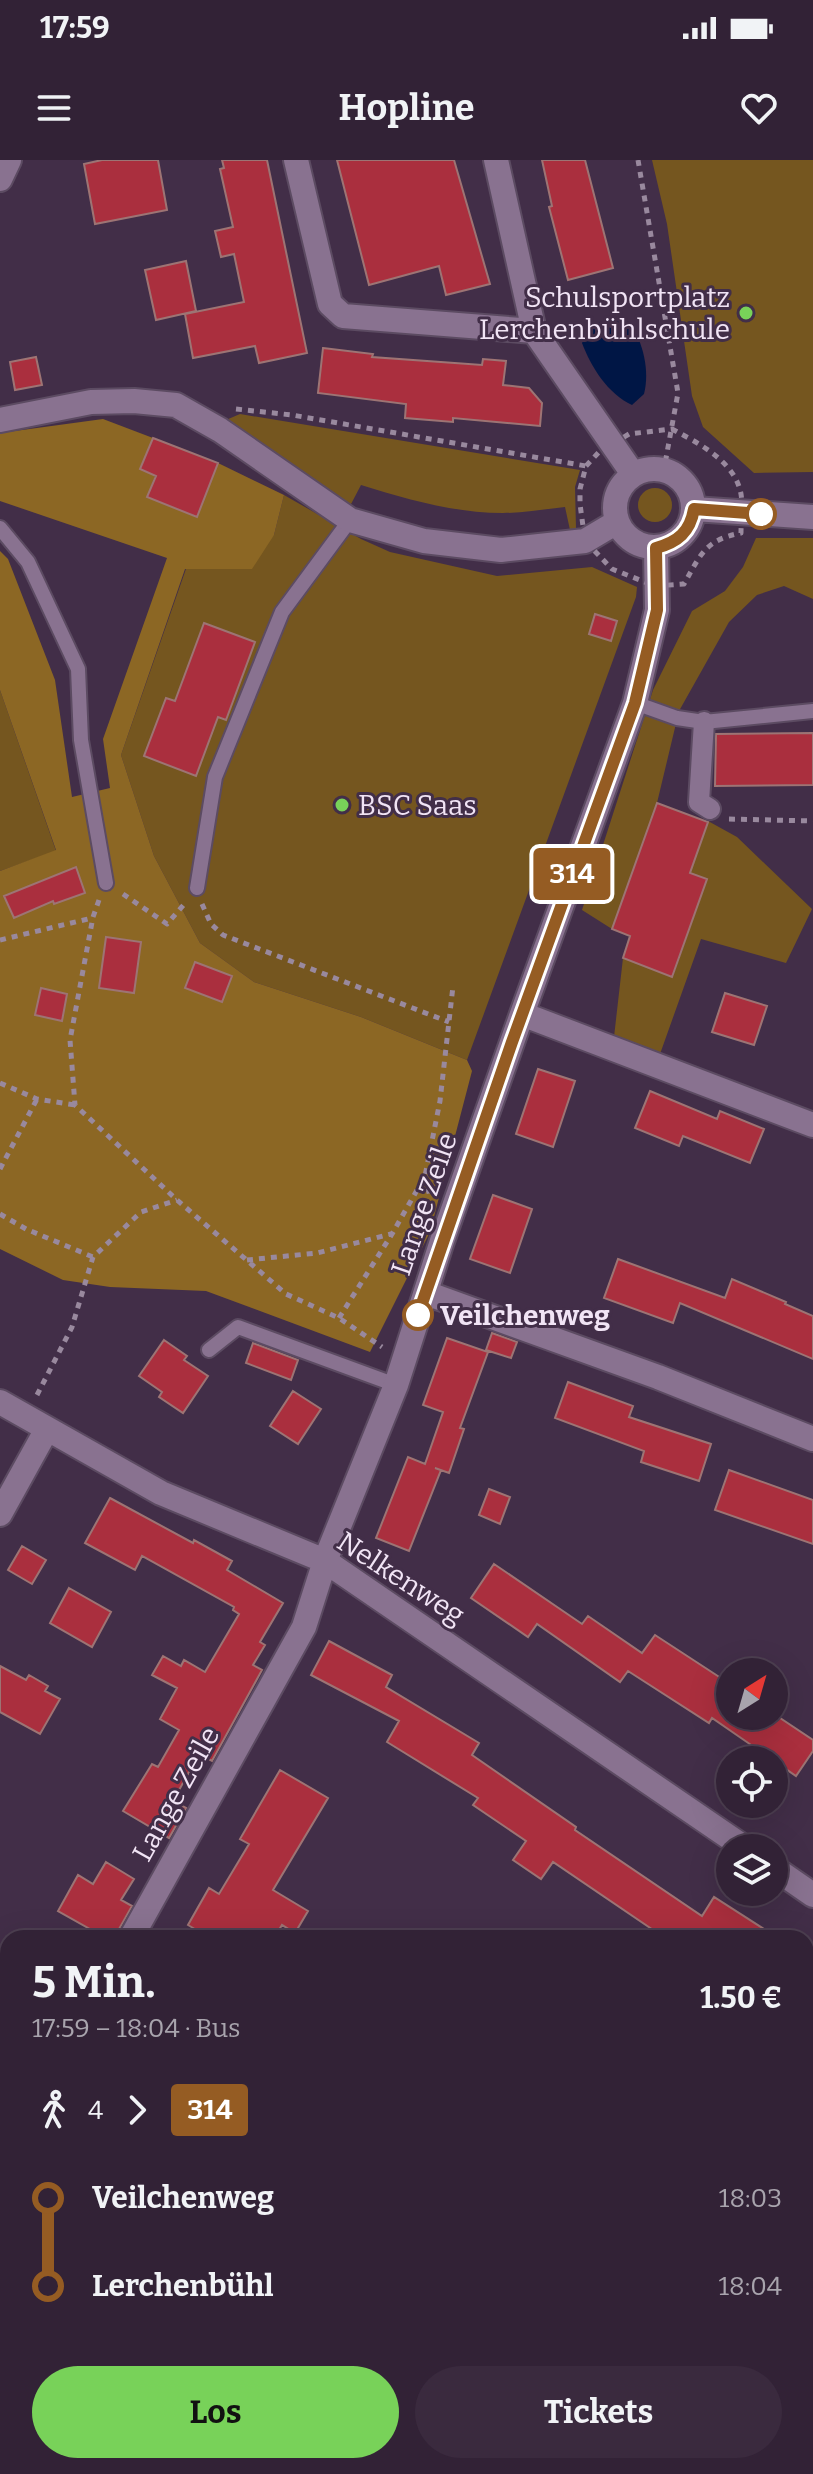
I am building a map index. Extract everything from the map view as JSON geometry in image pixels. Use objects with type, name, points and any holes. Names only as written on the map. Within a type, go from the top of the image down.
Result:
[{"type":"street","points":[[0,179],[9,160]]},
{"type":"street","points":[[296,160],[330,304],[343,316],[534,331]]},
{"type":"street","points":[[496,160],[534,331],[633,474]]},
{"type":"street","points":[[0,420],[91,402],[134,401],[176,405],[220,430],[350,520],[424,541],[501,550],[585,541],[617,522]]},
{"type":"street","points":[[648,469],[664,469],[686,484],[694,509],[691,523],[682,536],[671,544],[656,548],[632,541],[617,522],[615,509],[617,495],[633,474],[648,469]]},
{"type":"street","points":[[694,509],[813,517]]},
{"type":"street","name":"Lange Zeile","points":[[135,1930],[304,1627],[325,1561],[396,1385],[522,1014],[635,703],[657,610],[656,548]]},
{"type":"street","points":[[704,722],[699,802],[710,809]]},
{"type":"street","points":[[522,1014],[813,1125]]},
{"type":"street","points":[[426,1293],[658,1377],[813,1439]]},
{"type":"street","name":"Nelkenweg","points":[[0,1402],[161,1493],[325,1561],[725,1834]]},
{"type":"street","points":[[0,1514],[47,1429]]},
{"type":"street","points":[[788,1878],[813,1895]]},
{"type":"lane","points":[[197,888],[215,777],[282,612],[350,520]]},
{"type":"lane","points":[[0,528],[28,562],[78,669],[81,740],[106,883]]},
{"type":"lane","points":[[635,703],[677,718],[704,722],[813,711]]},
{"type":"lane","points":[[209,1350],[238,1327],[396,1385]]},
{"type":"path","points":[[638,160],[678,393],[664,469]]},
{"type":"path","points":[[225,407],[292,415],[586,466]]},
{"type":"path","points":[[710,809],[724,818],[813,821]]},
{"type":"path","points":[[75,1105],[70,1040],[93,917],[106,883],[167,924],[197,888],[211,924],[223,935],[449,1022]]},
{"type":"path","points":[[0,940],[93,917]]},
{"type":"path","points":[[339,1318],[425,1176],[440,1101],[453,986]]},
{"type":"path","points":[[0,1083],[37,1099],[75,1105],[177,1200],[286,1294],[339,1318],[403,1361]]},
{"type":"path","points":[[0,1169],[37,1099]]},
{"type":"path","points":[[24,1417],[72,1327],[93,1257],[141,1212],[177,1200]]},
{"type":"path","points":[[0,1214],[26,1229],[93,1257]]},
{"type":"path","points":[[246,1260],[317,1253],[392,1234]]},
{"type":"shaded area","name":"Schulsportplatz Lerchenbühlschule","points":[[652,160],[813,160],[813,472],[754,473],[703,427],[692,396],[667,224]]},
{"type":"shaded area","points":[[240,414],[580,470],[575,487],[576,528],[570,530],[565,507],[511,513],[466,511],[361,485],[350,506],[226,420]]},
{"type":"shaded area","points":[[103,419],[153,438],[140,469],[155,476],[147,497],[197,517],[218,463],[284,495],[274,535],[252,569],[185,569],[121,755],[154,856],[200,943],[254,982],[361,1017],[467,1060],[472,1071],[430,1232],[370,1352],[206,1291],[110,1287],[63,1280],[0,1249],[0,871],[56,850],[0,690],[0,551],[8,559],[55,680],[72,797],[110,788],[103,739],[167,558],[0,501],[0,433]]},
{"type":"shaded area","points":[[655,488],[667,493],[672,505],[667,517],[655,522],[643,517],[638,505],[643,493]]},
{"type":"shaded area","name":"BSC Saas","points":[[284,495],[390,552],[497,576],[592,567],[637,587],[636,597],[467,1060],[361,1017],[254,982],[200,943],[154,856],[121,755],[186,569],[274,535]]},
{"type":"shaded area","points":[[756,538],[813,538],[813,599],[784,586],[757,595],[729,622],[679,711],[657,803],[612,929],[582,910],[653,690],[692,611],[725,591],[743,567]]},
{"type":"shaded area","points":[[0,690],[56,851],[0,871]]},
{"type":"shaded area","points":[[708,821],[737,837],[812,909],[786,963],[701,939],[660,1054],[614,1037],[623,958],[673,976],[707,880],[690,873]]},
{"type":"water","points":[[614,320],[630,322],[644,357],[644,394],[632,405],[615,394],[601,379],[582,343],[594,326]]},
{"type":"building","points":[[102,160],[158,160],[167,210],[95,224],[84,164]]},
{"type":"building","points":[[222,160],[267,160],[307,353],[259,363],[255,346],[193,358],[185,314],[244,302],[234,254],[221,257],[215,231],[233,227],[220,169],[224,168]]},
{"type":"building","points":[[337,160],[454,160],[490,284],[446,295],[439,266],[369,285]]},
{"type":"building","points":[[542,160],[585,160],[613,268],[568,280],[549,207],[552,206]]},
{"type":"building","points":[[186,261],[196,311],[156,320],[145,270]]},
{"type":"building","points":[[323,348],[373,354],[372,357],[482,365],[483,359],[506,361],[503,385],[529,388],[542,403],[540,426],[453,418],[453,422],[405,418],[406,404],[318,393]]},
{"type":"building","points":[[36,357],[42,385],[15,390],[10,362]]},
{"type":"building","points":[[153,438],[218,463],[197,517],[147,497],[156,476],[140,469]]},
{"type":"building","points":[[595,614],[617,621],[611,641],[589,634]]},
{"type":"building","points":[[204,623],[255,642],[226,720],[218,717],[196,776],[144,756],[166,698],[175,701]]},
{"type":"building","points":[[813,733],[813,785],[715,786],[716,734]]},
{"type":"building","points":[[657,803],[708,822],[690,873],[707,879],[672,977],[623,958],[630,936],[612,929]]},
{"type":"building","points":[[76,867],[85,893],[54,904],[53,901],[14,918],[4,896]]},
{"type":"building","points":[[106,937],[141,942],[134,993],[99,988]]},
{"type":"building","points":[[195,962],[232,976],[222,1002],[185,988]]},
{"type":"building","points":[[41,988],[67,994],[62,1021],[35,1015]]},
{"type":"building","points":[[725,993],[767,1006],[754,1045],[712,1032]]},
{"type":"building","points":[[538,1069],[575,1081],[553,1147],[516,1134]]},
{"type":"building","points":[[650,1091],[717,1119],[720,1111],[764,1129],[750,1163],[683,1136],[679,1146],[635,1128]]},
{"type":"building","points":[[493,1195],[532,1209],[510,1273],[470,1259]]},
{"type":"building","points":[[618,1259],[725,1298],[732,1279],[786,1302],[813,1316],[813,1359],[680,1303],[673,1323],[604,1298]]},
{"type":"building","points":[[492,1333],[517,1342],[511,1358],[486,1350]]},
{"type":"building","points":[[447,1338],[488,1352],[460,1428],[464,1429],[449,1473],[441,1470],[409,1551],[376,1538],[408,1457],[425,1464],[443,1412],[423,1405]]},
{"type":"building","points":[[164,1340],[187,1356],[184,1360],[208,1376],[183,1413],[159,1397],[162,1392],[139,1376]]},
{"type":"building","points":[[253,1343],[298,1360],[291,1380],[246,1363]]},
{"type":"building","points":[[568,1382],[633,1406],[629,1417],[711,1444],[699,1481],[641,1462],[644,1451],[555,1418]]},
{"type":"building","points":[[293,1391],[321,1409],[298,1444],[270,1426]]},
{"type":"building","points":[[729,1470],[813,1500],[813,1544],[715,1510]]},
{"type":"building","points":[[489,1489],[510,1497],[500,1524],[479,1515]]},
{"type":"building","points":[[110,1498],[232,1561],[227,1570],[283,1603],[260,1642],[265,1645],[253,1665],[262,1670],[212,1761],[199,1754],[173,1801],[186,1808],[169,1838],[123,1811],[152,1764],[158,1767],[179,1730],[160,1719],[177,1688],[152,1675],[163,1656],[181,1666],[184,1660],[205,1672],[239,1614],[233,1610],[234,1607],[142,1556],[135,1570],[85,1543]]},
{"type":"building","points":[[22,1546],[46,1560],[32,1584],[8,1570]]},
{"type":"building","points":[[494,1564],[582,1624],[588,1616],[642,1653],[655,1635],[716,1675],[716,1721],[712,1718],[709,1723],[628,1671],[620,1682],[537,1624],[528,1637],[471,1598]]},
{"type":"building","points":[[69,1588],[111,1612],[92,1647],[50,1623]]},
{"type":"building","points":[[329,1641],[392,1675],[386,1687],[479,1743],[472,1755],[702,1916],[714,1897],[716,1906],[728,1906],[766,1930],[653,1930],[553,1862],[541,1879],[513,1860],[526,1841],[473,1805],[478,1798],[387,1742],[399,1721],[311,1675]]},
{"type":"building","points":[[0,1666],[26,1680],[29,1675],[48,1686],[45,1691],[60,1699],[40,1734],[0,1712]]},
{"type":"building","points":[[788,1723],[813,1740],[813,1751],[796,1776],[788,1770],[788,1746],[753,1746],[729,1730],[788,1730]]},
{"type":"building","points":[[280,1770],[328,1798],[273,1890],[308,1911],[297,1930],[282,1925],[279,1930],[196,1930],[188,1925],[209,1888],[219,1894],[249,1844],[240,1839]]},
{"type":"building","points":[[106,1862],[134,1879],[121,1900],[132,1906],[118,1930],[92,1930],[58,1911],[78,1875],[93,1884]]},
{"type":"bus line","name":"314","points":[[418,1315],[512,1042],[635,703],[657,610],[656,548],[671,544],[682,536],[691,523],[694,509],[761,514]]},
{"type":"place","name":"Schulsportplatz Lerchenbühlschule","points":[[746,313]]},
{"type":"place","name":"BSC Saas","points":[[342,805]]},
{"type":"place","name":"Veilchenweg","points":[[418,1315]]}]
